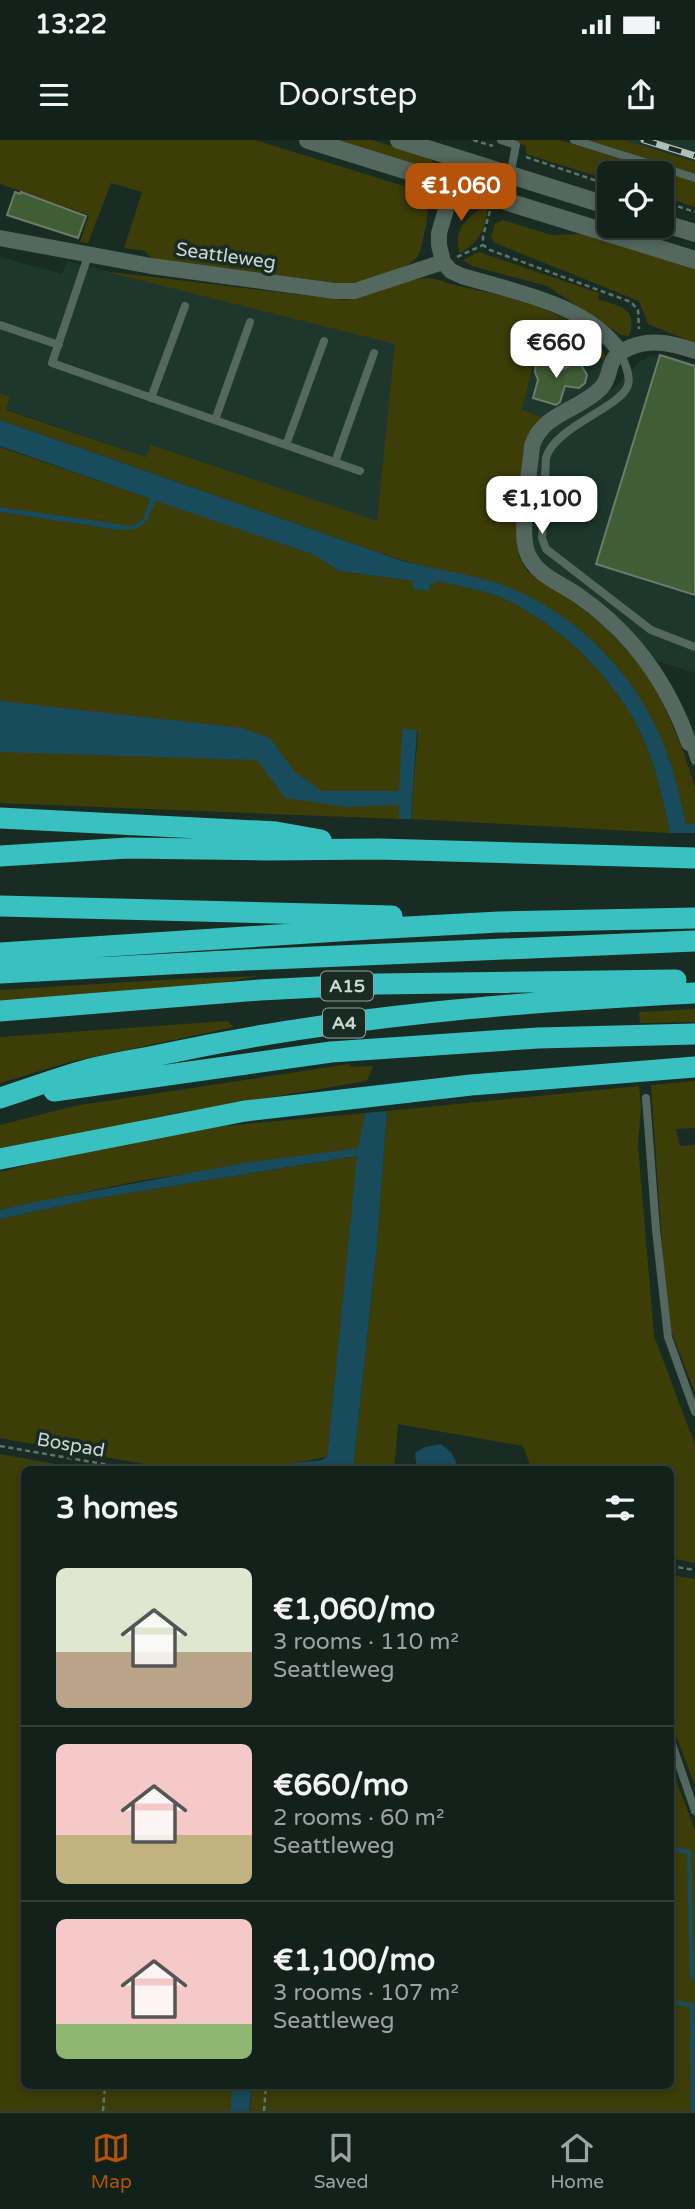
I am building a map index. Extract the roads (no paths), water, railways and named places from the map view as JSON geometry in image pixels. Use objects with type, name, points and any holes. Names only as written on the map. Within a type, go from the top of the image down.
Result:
[{"type":"highway","points":[[0,818],[276,832],[394,849]]},
{"type":"highway","points":[[0,856],[128,848],[394,849],[695,858]]},
{"type":"highway","points":[[0,906],[378,915],[499,922]]},
{"type":"highway","points":[[0,953],[499,922],[695,918]]},
{"type":"highway","name":"A15","points":[[0,973],[695,941]]},
{"type":"highway","name":"A15","points":[[0,1011],[260,990],[377,984],[695,980]]},
{"type":"highway","name":"A4","points":[[0,1099],[86,1070],[222,1042],[335,1024],[459,1009],[695,993]]},
{"type":"highway","name":"A4","points":[[0,1099],[331,1052],[538,1038],[695,1034]]},
{"type":"highway","points":[[0,1159],[245,1111],[471,1085],[695,1067]]},
{"type":"main road","points":[[307,140],[695,260]]},
{"type":"main road","points":[[399,140],[597,202]]},
{"type":"main road","points":[[674,227],[695,233]]},
{"type":"street","points":[[461,159],[439,233],[443,262],[457,274],[564,309],[599,329],[620,352]]},
{"type":"street","name":"Seattleweg","points":[[0,238],[151,267],[334,291],[355,291],[443,262]]},
{"type":"street","points":[[689,743],[662,681],[648,663],[610,621],[580,597],[537,569],[530,561],[523,539],[532,446],[542,425],[601,388],[612,360],[620,352],[640,344],[659,342],[695,351]]},
{"type":"lane","points":[[501,140],[516,145],[510,176]]},
{"type":"lane","points":[[574,140],[695,178]]},
{"type":"lane","points":[[89,256],[52,363],[360,471]]},
{"type":"lane","points":[[151,398],[185,306]]},
{"type":"lane","points":[[215,420],[250,322]]},
{"type":"lane","points":[[0,325],[59,345]]},
{"type":"lane","points":[[286,445],[324,341]]},
{"type":"lane","points":[[620,352],[629,379],[628,387],[548,449],[544,545],[651,631],[695,647]]},
{"type":"lane","points":[[335,462],[374,353]]},
{"type":"lane","points":[[689,743],[695,761]]},
{"type":"lane","points":[[646,1098],[656,1230],[668,1337],[695,1412]]},
{"type":"lane","points":[[674,1750],[695,1811]]},
{"type":"water","points":[[0,420],[394,558],[489,581],[540,602],[589,637],[629,682],[659,734],[672,770],[686,824],[695,824],[695,833],[670,833],[648,750],[638,727],[610,684],[574,646],[533,615],[495,595],[439,581],[430,585],[429,591],[413,589],[413,581],[340,571],[312,554],[156,501],[143,524],[127,530],[0,512],[0,507],[131,526],[142,520],[151,499],[0,446]]},
{"type":"water","points":[[0,701],[242,728],[270,738],[295,772],[322,791],[399,791],[402,729],[417,730],[411,819],[399,819],[399,805],[347,807],[285,798],[257,760],[0,752]]},
{"type":"water","points":[[387,1111],[377,1245],[353,1466],[292,1466],[295,1463],[327,1457],[357,1156],[94,1199],[0,1219],[0,1210],[34,1202],[244,1163],[358,1148],[365,1113]]},
{"type":"water","points":[[441,1444],[451,1452],[455,1466],[417,1466],[415,1453],[425,1447]]},
{"type":"water","points":[[232,2089],[252,2089],[249,2111],[230,2111]]},
{"type":"waterway","points":[[674,1850],[689,1852],[692,1978]]},
{"type":"waterway","points":[[674,2003],[692,2005],[693,2111]]},
{"type":"railway","points":[[644,140],[695,156]]}]
